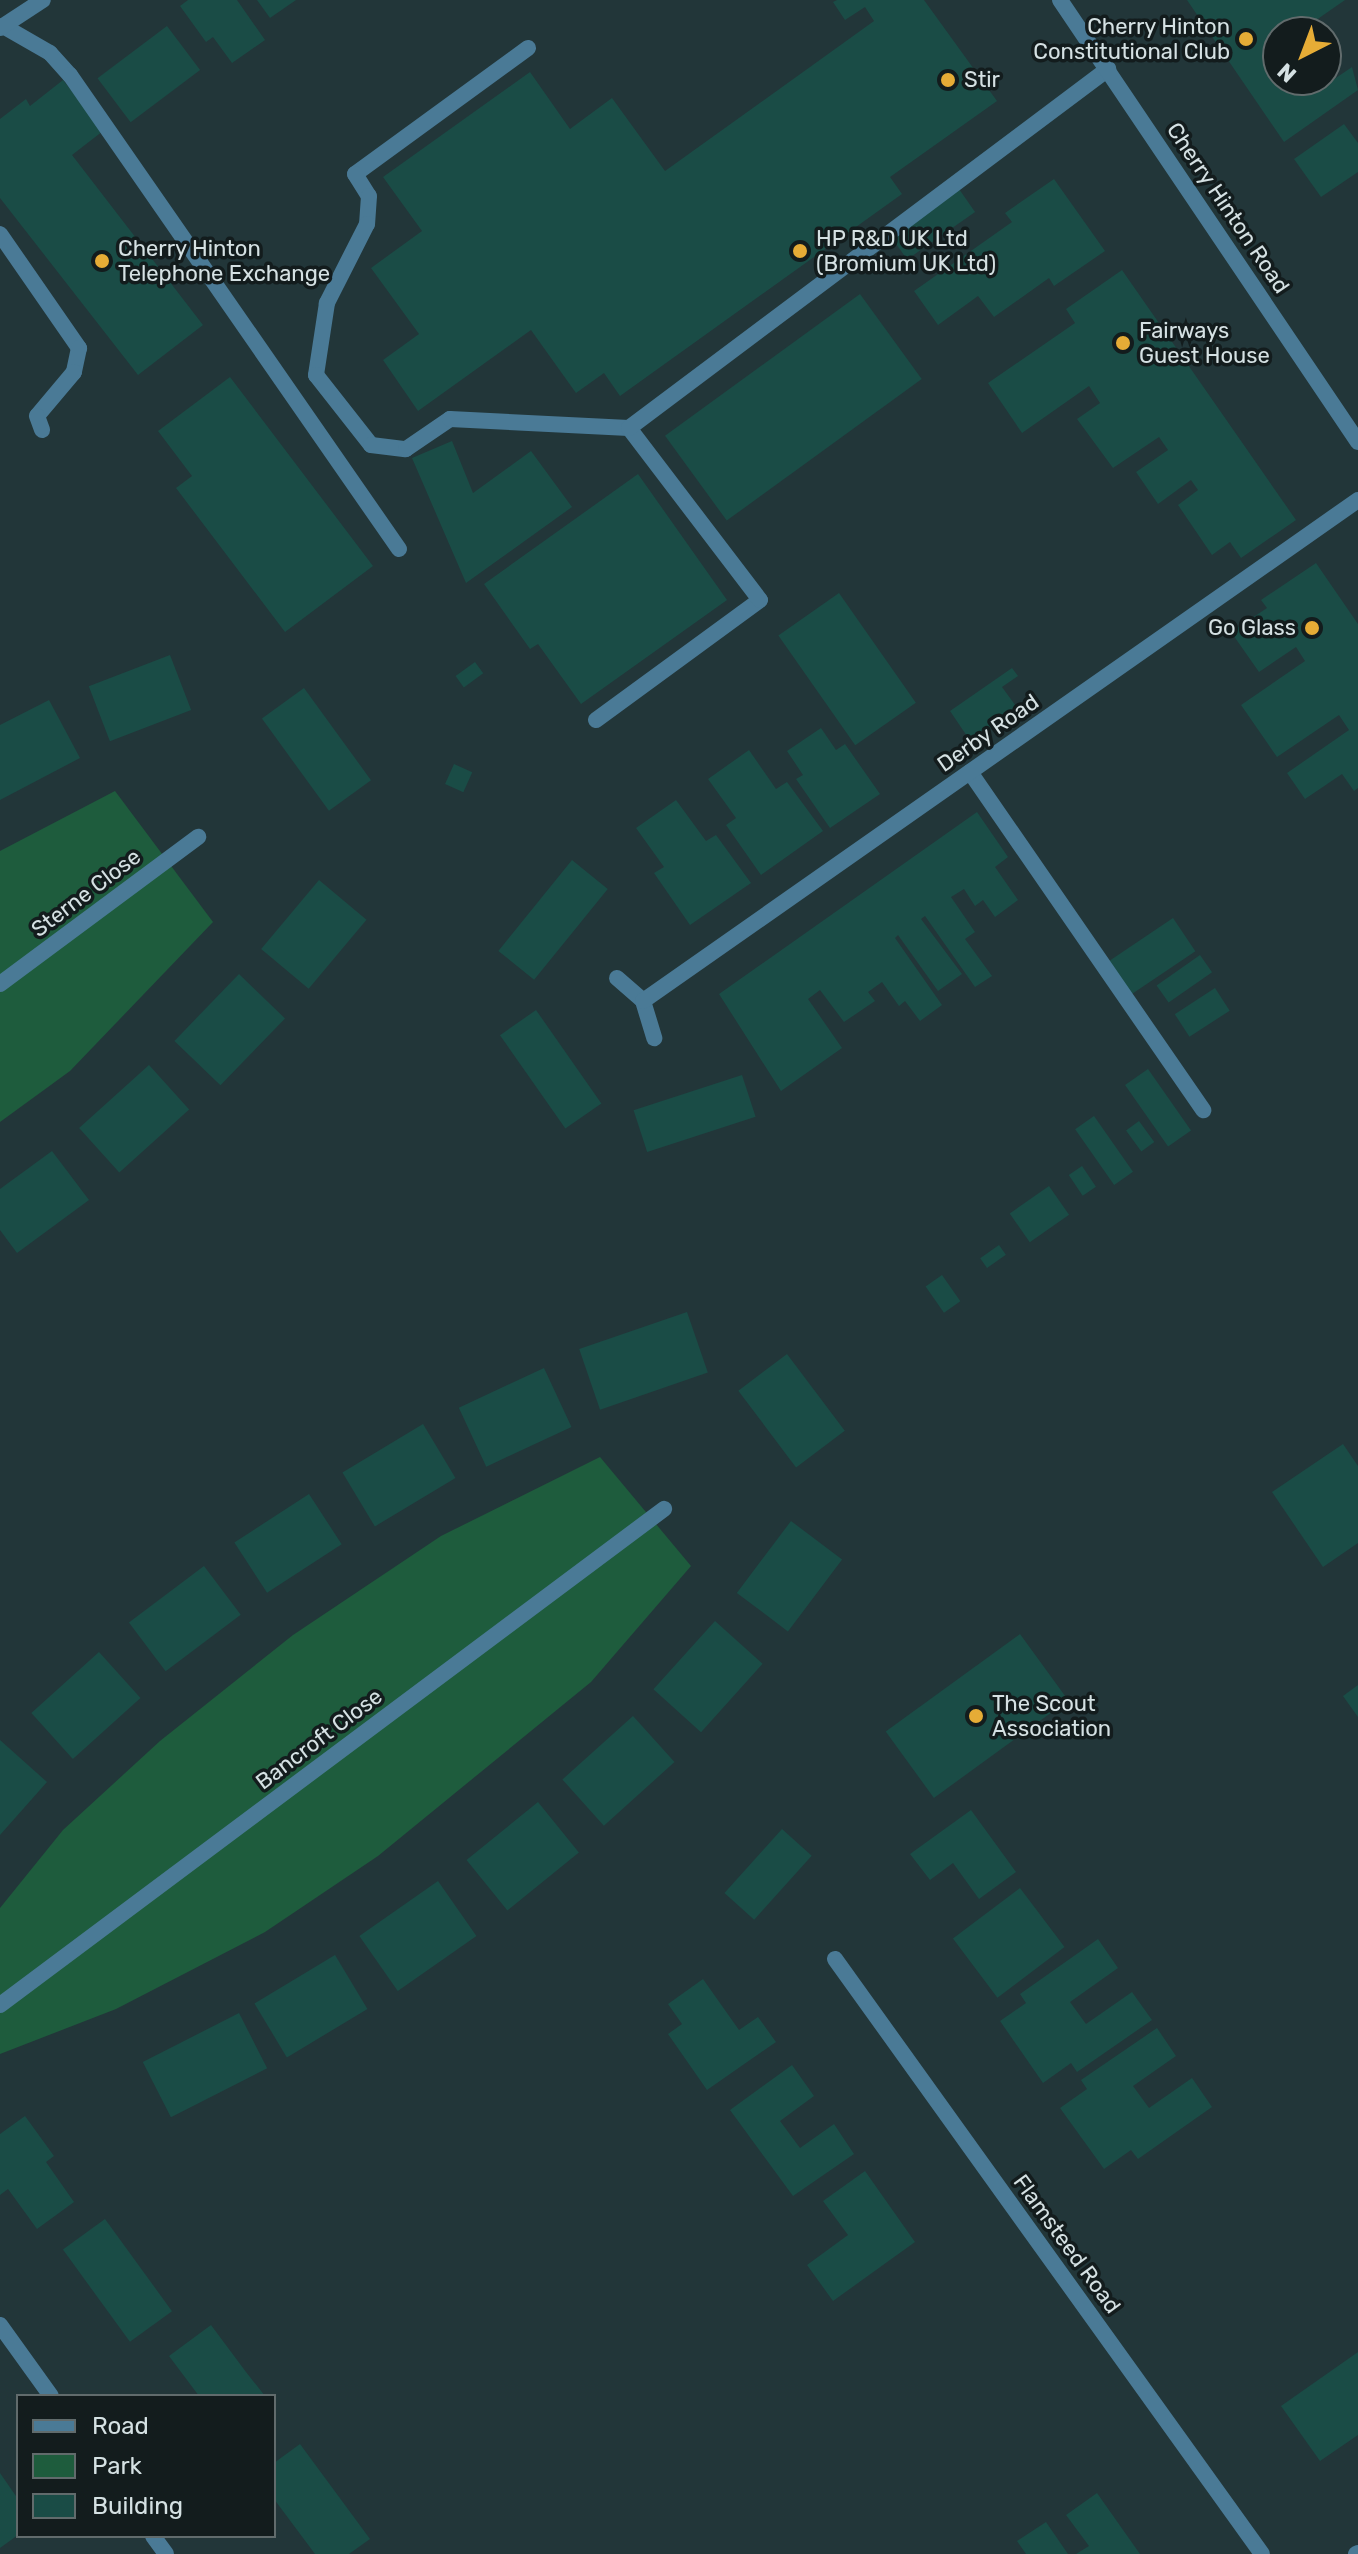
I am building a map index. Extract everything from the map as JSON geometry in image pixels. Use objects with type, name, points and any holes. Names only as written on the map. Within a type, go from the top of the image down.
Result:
[{"type":"street","points":[[43,0],[2,27],[50,53],[70,75],[399,549]]},
{"type":"street","name":"Cherry Hinton Road","points":[[1060,0],[1358,442]]},
{"type":"street","points":[[528,48],[355,174],[369,196],[367,224],[327,303],[316,375],[371,445],[406,449],[450,419],[629,428],[1108,69]]},
{"type":"street","points":[[0,234],[79,348],[74,372],[37,416],[42,430]]},
{"type":"street","points":[[596,720],[760,600],[629,428]]},
{"type":"street","name":"Derby Road","points":[[643,1001],[1358,500]]},
{"type":"street","points":[[970,772],[1203,1110]]},
{"type":"street","name":"Sterne Close","points":[[0,984],[198,837]]},
{"type":"street","points":[[617,978],[643,1001],[654,1038]]},
{"type":"street","name":"Bancroft Close","points":[[0,2005],[664,1509]]},
{"type":"street","name":"Flamsteed Road","points":[[835,1959],[1262,2554]]},
{"type":"street","points":[[0,2325],[50,2394]]},
{"type":"green space","points":[[115,791],[213,922],[70,1071],[0,1122],[0,851]]},
{"type":"green space","points":[[600,1457],[691,1566],[591,1682],[378,1856],[265,1932],[116,2009],[0,2054],[0,1908],[63,1830],[160,1741],[293,1635],[441,1536]]},
{"type":"building","points":[[188,0],[237,0],[265,40],[232,63],[213,37],[206,42],[180,6]]},
{"type":"building","points":[[257,0],[296,0],[270,18]]},
{"type":"building","points":[[924,0],[997,101],[890,177],[902,194],[620,396],[604,373],[576,393],[531,330],[418,411],[383,360],[419,334],[371,268],[422,231],[383,177],[530,72],[570,129],[612,98],[665,171],[874,21],[865,7],[845,20],[833,2]]},
{"type":"building","points":[[1187,0],[1345,0],[1322,16],[1262,16],[1262,96],[1342,96],[1342,74],[1352,67],[1358,90],[1284,142]]},
{"type":"building","points":[[167,26],[200,70],[131,122],[98,78]]},
{"type":"building","name":"Cherry Hinton Telephone Exchange","points":[[63,80],[103,131],[72,155],[203,325],[138,375],[0,198],[0,119],[26,99],[30,106]]},
{"type":"building","points":[[1344,124],[1358,143],[1358,172],[1321,197],[1294,159]]},
{"type":"building","points":[[1054,179],[1105,251],[1054,286],[1049,278],[994,317],[978,296],[938,325],[914,291],[1012,222],[1005,213]]},
{"type":"building","points":[[959,189],[975,212],[907,260],[891,237]]},
{"type":"building","points":[[1122,270],[1296,520],[1241,558],[1230,542],[1212,555],[1178,505],[1198,490],[1191,480],[1158,504],[1136,472],[1168,450],[1159,437],[1113,468],[1077,419],[1100,403],[1089,386],[1022,433],[988,383],[1075,323],[1066,309]]},
{"type":"building","points":[[860,294],[922,379],[727,521],[665,436]]},
{"type":"building","points":[[230,377],[373,566],[285,632],[176,488],[192,476],[158,431]]},
{"type":"building","points":[[452,441],[473,493],[531,451],[572,507],[466,583],[412,458]]},
{"type":"building","points":[[638,474],[727,600],[581,704],[538,644],[530,649],[484,584]]},
{"type":"building","points":[[1316,563],[1358,624],[1358,788],[1354,791],[1342,774],[1305,799],[1287,773],[1349,730],[1339,715],[1277,757],[1241,705],[1305,661],[1296,647],[1259,672],[1231,632],[1267,608],[1261,600]]},
{"type":"building","points":[[839,593],[916,703],[855,745],[778,635]]},
{"type":"building","points":[[170,655],[191,710],[110,741],[89,686]]},
{"type":"building","points":[[475,662],[483,673],[464,687],[456,676]]},
{"type":"building","points":[[1012,668],[1018,676],[1002,687],[1018,709],[971,742],[950,711]]},
{"type":"building","points":[[304,688],[371,780],[329,811],[262,719]]},
{"type":"building","points":[[49,700],[80,758],[0,800],[0,725]]},
{"type":"building","points":[[821,728],[836,750],[845,744],[880,794],[830,828],[796,779],[803,775],[787,751]]},
{"type":"building","points":[[749,750],[776,789],[787,782],[823,831],[761,875],[726,825],[736,818],[708,779]]},
{"type":"building","points":[[454,764],[472,772],[463,792],[445,784]]},
{"type":"building","points":[[676,800],[706,841],[716,835],[751,883],[690,925],[654,873],[664,867],[636,828]]},
{"type":"building","points":[[977,812],[1008,857],[995,867],[1018,900],[995,917],[983,900],[975,906],[964,889],[951,897],[975,932],[965,939],[992,976],[975,987],[925,916],[921,919],[962,974],[938,991],[898,935],[895,938],[942,1005],[920,1021],[905,1001],[899,1006],[882,982],[868,992],[875,1001],[844,1022],[820,990],[808,999],[842,1048],[781,1091],[719,994]]},
{"type":"building","points":[[572,860],[608,889],[534,980],[498,951]]},
{"type":"building","points":[[319,880],[366,920],[309,989],[261,949]]},
{"type":"building","points":[[1173,918],[1195,951],[1132,994],[1109,961]]},
{"type":"building","points":[[1200,955],[1212,972],[1169,1003],[1157,985]]},
{"type":"building","points":[[239,974],[285,1018],[220,1085],[174,1041]]},
{"type":"building","points":[[1215,988],[1230,1011],[1189,1037],[1175,1014]]},
{"type":"building","points":[[536,1010],[601,1103],[565,1129],[500,1035]]},
{"type":"building","points":[[149,1065],[189,1110],[119,1172],[79,1128]]},
{"type":"building","points":[[1148,1069],[1191,1130],[1168,1146],[1125,1085]]},
{"type":"building","points":[[742,1075],[756,1117],[647,1152],[634,1110]]},
{"type":"building","points":[[1094,1116],[1133,1172],[1114,1185],[1075,1129]]},
{"type":"building","points":[[1139,1121],[1154,1142],[1141,1151],[1126,1130]]},
{"type":"building","points":[[52,1151],[89,1200],[17,1253],[0,1230],[0,1189]]},
{"type":"building","points":[[1082,1166],[1096,1187],[1083,1196],[1069,1175]]},
{"type":"building","points":[[1049,1186],[1069,1215],[1030,1242],[1010,1214]]},
{"type":"building","points":[[999,1245],[1006,1255],[987,1268],[980,1258]]},
{"type":"building","points":[[942,1275],[960,1301],[944,1313],[926,1286]]},
{"type":"building","points":[[687,1312],[708,1373],[600,1410],[579,1349]]},
{"type":"building","points":[[787,1354],[845,1431],[796,1467],[738,1391]]},
{"type":"building","points":[[544,1368],[571,1427],[486,1467],[459,1408]]},
{"type":"building","points":[[423,1424],[455,1478],[375,1526],[342,1472]]},
{"type":"building","points":[[1343,1444],[1358,1466],[1358,1543],[1323,1567],[1272,1492]]},
{"type":"building","points":[[309,1494],[342,1544],[267,1593],[234,1542]]},
{"type":"building","points":[[791,1521],[842,1560],[788,1631],[737,1593]]},
{"type":"building","points":[[204,1566],[241,1615],[166,1671],[129,1623]]},
{"type":"building","points":[[715,1621],[763,1664],[701,1732],[653,1689]]},
{"type":"building","name":"The Scout Association","points":[[1020,1634],[1068,1700],[934,1798],[886,1732]]},
{"type":"building","points":[[99,1652],[140,1698],[73,1759],[31,1713]]},
{"type":"building","points":[[1358,1685],[1358,1717],[1343,1696]]},
{"type":"building","points":[[633,1716],[674,1762],[604,1826],[562,1780]]},
{"type":"building","points":[[0,1740],[47,1782],[0,1835]]},
{"type":"building","points":[[538,1802],[579,1853],[507,1910],[467,1860]]},
{"type":"building","points":[[971,1810],[1016,1872],[979,1899],[953,1863],[930,1880],[910,1854]]},
{"type":"building","points":[[782,1829],[812,1856],[754,1920],[724,1893]]},
{"type":"building","points":[[438,1881],[476,1936],[398,1991],[359,1936]]},
{"type":"building","points":[[1020,1888],[1065,1947],[997,1998],[953,1939]]},
{"type":"building","points":[[1098,1939],[1118,1968],[1070,2002],[1086,2024],[1132,1992],[1152,2020],[1077,2072],[1071,2063],[1043,2083],[1000,2021],[1026,2003],[1020,1994]]},
{"type":"building","points":[[335,1955],[367,2009],[287,2057],[254,2003]]},
{"type":"building","points":[[703,1979],[739,2030],[758,2017],[776,2042],[707,2090],[668,2034],[682,2024],[668,2004]]},
{"type":"building","points":[[239,2013],[267,2068],[171,2117],[143,2062]]},
{"type":"building","points":[[1157,2028],[1176,2056],[1133,2086],[1149,2108],[1192,2078],[1212,2107],[1138,2159],[1131,2150],[1104,2169],[1060,2108],[1087,2089],[1081,2080]]},
{"type":"building","points":[[792,2065],[814,2096],[780,2121],[800,2148],[834,2124],[854,2154],[793,2196],[730,2110]]},
{"type":"building","points":[[25,2116],[54,2156],[46,2162],[74,2202],[37,2229],[8,2189],[0,2195],[0,2134]]},
{"type":"building","points":[[865,2171],[915,2242],[833,2301],[807,2265],[848,2235],[823,2201]]},
{"type":"building","points":[[105,2219],[172,2311],[130,2342],[63,2250]]},
{"type":"building","points":[[211,2325],[263,2394],[198,2394],[169,2356]]},
{"type":"building","points":[[1358,2352],[1358,2435],[1320,2461],[1281,2406]]},
{"type":"building","points":[[300,2444],[370,2539],[349,2554],[315,2554],[276,2502],[276,2462]]},
{"type":"building","points":[[0,2473],[16,2496],[16,2536],[0,2548]]},
{"type":"building","points":[[1097,2493],[1140,2554],[1076,2554],[1089,2546],[1066,2515]]},
{"type":"building","points":[[1046,2522],[1068,2554],[1026,2554],[1017,2541]]},
{"type":"place","name":"Cherry Hinton Constitutional Club","points":[[1246,39]]},
{"type":"place","name":"Stir","points":[[948,80]]},
{"type":"place","name":"HP R&D UK Ltd (Bromium UK Ltd)","points":[[800,251]]},
{"type":"place","name":"Cherry Hinton Telephone Exchange","points":[[102,261]]},
{"type":"place","name":"Fairways Guest House","points":[[1123,343]]},
{"type":"place","name":"Go Glass","points":[[1312,628]]},
{"type":"place","name":"The Scout Association","points":[[976,1716]]}]
